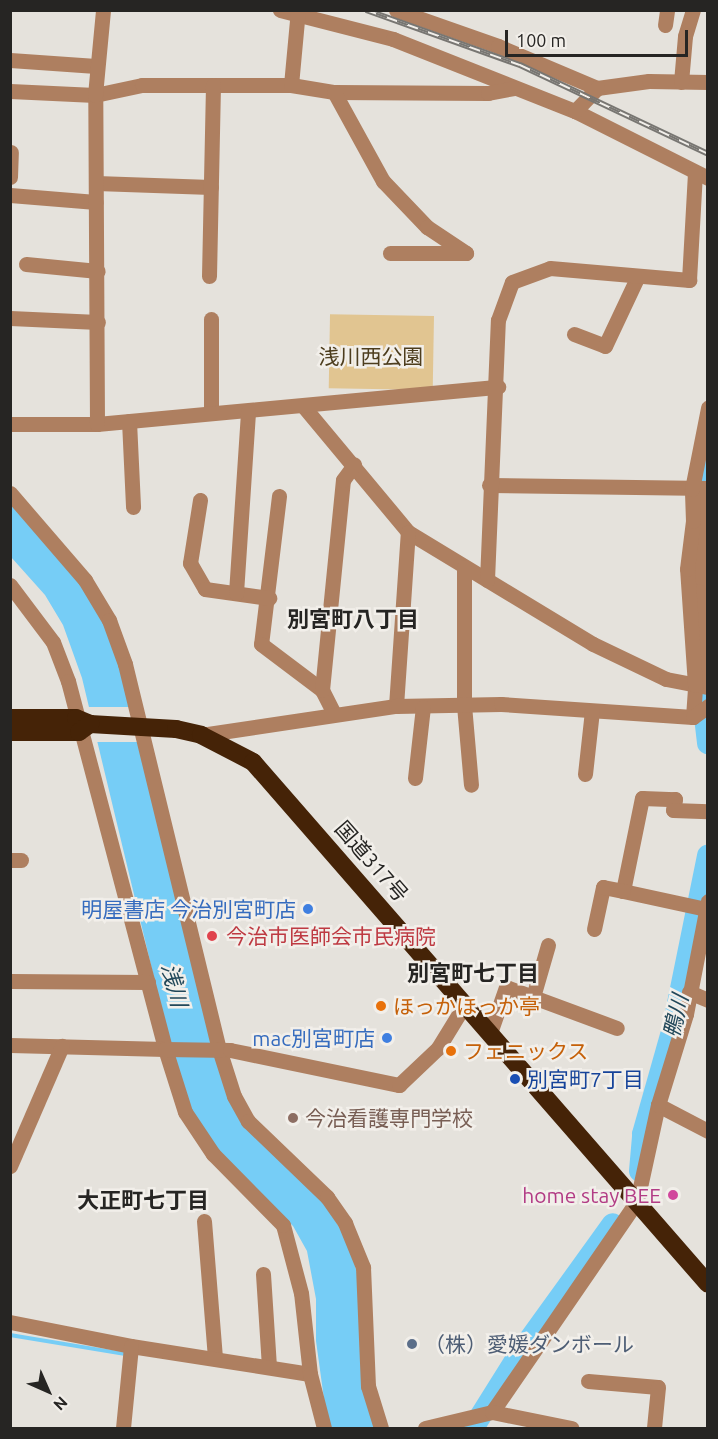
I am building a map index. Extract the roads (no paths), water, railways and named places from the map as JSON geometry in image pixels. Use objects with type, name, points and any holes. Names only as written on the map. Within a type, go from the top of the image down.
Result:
[{"type":"highway","name":"国道317号","points":[[10,718],[82,725]]},
{"type":"highway","name":"国道317号","points":[[10,732],[82,725],[137,724],[201,735],[253,762],[272,779],[708,1284]]},
{"type":"street","points":[[97,424],[98,271],[95,94],[103,10]]},
{"type":"street","points":[[280,10],[298,12],[393,39],[575,111],[701,175],[688,280],[550,268],[512,282],[498,320],[498,387],[489,485],[487,580]]},
{"type":"street","points":[[396,10],[498,46],[597,88],[649,81],[708,82]]},
{"type":"street","points":[[681,82],[685,36],[693,10]]},
{"type":"street","points":[[291,85],[298,12]]},
{"type":"street","points":[[10,60],[96,66]]},
{"type":"street","points":[[10,91],[95,94],[142,85],[291,85],[334,92],[488,93],[514,88]]},
{"type":"street","points":[[209,276],[213,85]]},
{"type":"street","points":[[575,111],[597,88]]},
{"type":"street","points":[[334,92],[383,181],[427,227],[466,253],[390,253]]},
{"type":"street","points":[[10,177],[15,152]]},
{"type":"street","points":[[96,183],[211,187]]},
{"type":"street","points":[[10,195],[96,202]]},
{"type":"street","points":[[26,264],[98,271]]},
{"type":"street","points":[[574,334],[605,346],[638,276]]},
{"type":"street","points":[[10,318],[98,322]]},
{"type":"street","points":[[211,319],[211,411]]},
{"type":"street","points":[[10,424],[97,424],[211,411],[304,407],[498,387]]},
{"type":"street","points":[[304,407],[408,532],[593,644],[666,679],[703,685]]},
{"type":"street","points":[[693,717],[703,685],[698,591],[708,408]]},
{"type":"street","points":[[236,592],[248,411]]},
{"type":"street","points":[[129,421],[133,507]]},
{"type":"street","points":[[322,690],[343,480],[354,465]]},
{"type":"street","points":[[489,485],[702,489]]},
{"type":"street","points":[[10,493],[99,600],[125,664],[137,724],[216,1049],[234,1096],[248,1121],[327,1197],[356,1247],[363,1267],[368,1386],[381,1428]]},
{"type":"street","points":[[279,496],[269,598],[261,644],[322,690],[334,714]]},
{"type":"street","points":[[200,500],[190,563],[205,589],[269,598]]},
{"type":"street","points":[[396,706],[408,532]]},
{"type":"street","points":[[465,567],[464,705],[471,785]]},
{"type":"street","points":[[10,585],[53,642],[82,725],[184,1112],[201,1137],[253,1198],[283,1225],[302,1293],[310,1374],[324,1428]]},
{"type":"street","points":[[201,735],[396,706],[464,705],[693,717],[708,706]]},
{"type":"street","points":[[415,778],[423,707]]},
{"type":"street","points":[[585,774],[592,711]]},
{"type":"street","points":[[623,891],[642,798],[675,799],[673,810],[708,811]]},
{"type":"street","points":[[492,1412],[637,1202],[658,1106],[689,992],[703,950],[707,905],[603,887],[594,929]]},
{"type":"street","points":[[533,997],[548,945]]},
{"type":"street","points":[[10,981],[148,982]]},
{"type":"street","points":[[489,1033],[506,987],[617,1028]]},
{"type":"street","points":[[689,992],[708,1000]]},
{"type":"street","points":[[10,1045],[216,1049],[399,1085],[438,1048],[465,1004]]},
{"type":"street","points":[[10,1166],[62,1046]]},
{"type":"street","points":[[658,1106],[708,1131]]},
{"type":"street","points":[[204,1221],[215,1359]]},
{"type":"street","points":[[263,1274],[269,1368]]},
{"type":"street","points":[[10,1322],[131,1346],[310,1374]]},
{"type":"street","points":[[123,1428],[131,1346]]},
{"type":"street","points":[[588,1381],[658,1387],[654,1428]]},
{"type":"street","points":[[425,1428],[492,1412],[571,1428]]},
{"type":"water","name":"浅川","points":[[10,500],[84,588],[102,615],[119,661],[233,1105],[321,1197],[348,1242],[359,1279],[376,1428],[328,1428],[316,1341],[316,1299],[307,1251],[293,1226],[224,1158],[196,1121],[174,1061],[82,678],[63,625],[45,595],[11,557]]},
{"type":"waterway","name":"鴨川","points":[[700,511],[708,450]]},
{"type":"waterway","name":"鴨川","points":[[699,666],[708,743]]},
{"type":"waterway","name":"鴨川","points":[[640,1171],[643,1134],[673,1028],[708,856]]},
{"type":"waterway","name":"鴨川","points":[[473,1428],[522,1350],[613,1224]]},
{"type":"waterway","points":[[10,1335],[125,1354]]},
{"type":"railway","points":[[366,10],[520,65],[708,154]]},
{"type":"place","name":"明屋書店 今治別宮町店","points":[[308,909]]},
{"type":"place","name":"今治市医師会市民病院","points":[[212,936]]},
{"type":"place","name":"ほっかほっか亭","points":[[381,1006]]},
{"type":"place","name":"mac別宮町店","points":[[387,1038]]},
{"type":"place","name":"フェニックス","points":[[451,1051]]},
{"type":"place","name":"別宮町7丁目","points":[[515,1079]]},
{"type":"place","name":"今治看護専門学校","points":[[293,1118]]},
{"type":"place","name":"home stay BEE","points":[[673,1195]]},
{"type":"place","name":"（株）愛媛ダンボール","points":[[412,1344]]},
{"type":"district","name":"別宮町八丁目","points":[[353,619]]},
{"type":"district","name":"別宮町七丁目","points":[[473,973]]},
{"type":"district","name":"大正町七丁目","points":[[143,1200]]},
{"type":"park label","name":"浅川西公園","points":[[371,356]]}]
